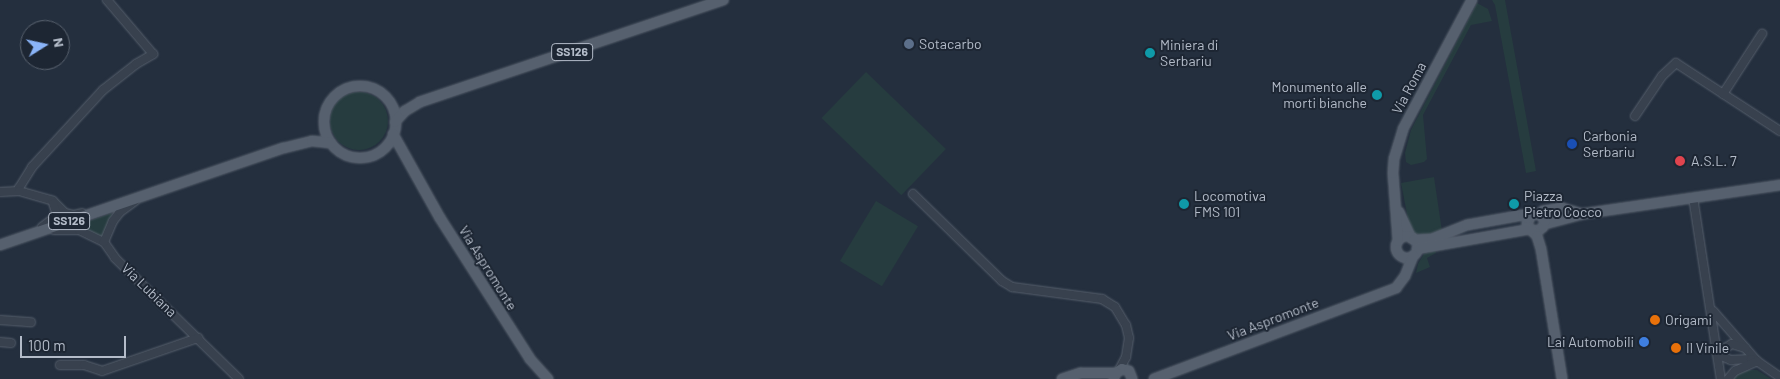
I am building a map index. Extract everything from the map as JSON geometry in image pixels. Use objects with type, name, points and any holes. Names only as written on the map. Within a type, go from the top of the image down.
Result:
[{"type":"main road","name":"SS126","points":[[395,122],[405,111],[420,102],[723,0]]},
{"type":"main road","name":"Via Roma","points":[[1400,256],[1396,248],[1398,241],[1394,197],[1394,159],[1403,129],[1472,0]]},
{"type":"main road","name":"SS126","points":[[292,146],[309,138],[324,123],[330,102],[342,90],[352,86],[374,89],[390,103],[420,102]]},
{"type":"main road","points":[[372,155],[385,147],[393,134],[395,122],[390,103]]},
{"type":"main road","points":[[324,123],[331,143]]},
{"type":"main road","name":"Via Aspromonte","points":[[393,134],[395,141],[413,167],[440,218],[530,359],[548,379]]},
{"type":"main road","name":"SS126","points":[[0,245],[312,140],[331,143],[339,151],[350,156],[372,155]]},
{"type":"main road","name":"Via Aspromonte","points":[[372,155],[394,152],[400,154],[413,167]]},
{"type":"main road","points":[[1398,241],[1403,238],[1414,246],[1531,230],[1538,231],[1544,226],[1582,214],[1780,185]]},
{"type":"main road","name":"Via Roma","points":[[1394,197],[1414,246]]},
{"type":"main road","points":[[1541,249],[1527,224],[1528,218],[1533,214],[1540,214],[1543,211],[1562,208],[1582,214]]},
{"type":"main road","points":[[1540,214],[1544,218],[1541,249],[1562,379]]},
{"type":"main road","points":[[1400,281],[1402,273],[1400,256],[1406,258],[1414,246],[1460,228],[1523,215],[1528,218]]},
{"type":"main road","points":[[1460,228],[1460,237],[1463,240]]},
{"type":"main road","name":"Via Aspromonte","points":[[1154,379],[1396,288],[1414,246]]},
{"type":"main road","points":[[1062,379],[1081,373],[1122,375]]},
{"type":"street","points":[[19,192],[19,188],[32,167],[103,90],[136,64],[153,54],[107,0]]},
{"type":"street","points":[[1723,94],[1762,34]]},
{"type":"street","points":[[1635,116],[1662,76],[1676,63],[1780,131]]},
{"type":"street","points":[[0,192],[19,192],[53,201],[65,213],[74,215],[96,208],[108,208]]},
{"type":"street","points":[[913,194],[1002,281],[1012,287],[1102,299],[1111,304],[1123,318],[1128,331],[1126,357],[1122,375]]},
{"type":"street","points":[[104,242],[113,221],[120,212],[140,197]]},
{"type":"street","points":[[1693,197],[1719,354],[1721,379]]},
{"type":"street","points":[[30,234],[51,222],[56,212],[53,201]]},
{"type":"street","name":"Via Lubiana","points":[[30,234],[69,229],[79,230],[104,242],[115,258],[239,379]]},
{"type":"street","points":[[1712,309],[1756,362]]},
{"type":"street","points":[[0,320],[31,322]]},
{"type":"street","points":[[60,365],[84,365],[102,371],[198,338]]},
{"type":"street","points":[[0,342],[11,342]]},
{"type":"street","points":[[1719,354],[1732,344],[1744,348]]},
{"type":"street","points":[[1719,354],[1732,360],[1751,359],[1780,376]]},
{"type":"street","points":[[1728,379],[1735,371],[1756,362]]},
{"type":"street","points":[[102,371],[104,379]]},
{"type":"green space","points":[[1492,0],[1505,0],[1536,171],[1526,173],[1495,5]]},
{"type":"green space","points":[[1477,3],[1488,9],[1492,21],[1471,25],[1423,115],[1427,159],[1424,162],[1411,165],[1406,162],[1405,153],[1411,130]]},
{"type":"green space","points":[[866,72],[946,149],[901,195],[822,118]]},
{"type":"green space","points":[[359,92],[375,97],[383,105],[388,121],[383,137],[375,145],[359,150],[343,145],[335,137],[330,121],[335,105],[343,97]]},
{"type":"green space","points":[[1434,177],[1442,231],[1427,235],[1416,234],[1410,229],[1401,183]]},
{"type":"green space","points":[[876,201],[918,226],[882,286],[840,261]]},
{"type":"green space","points":[[112,213],[106,233],[102,237],[84,228],[83,223]]},
{"type":"green space","points":[[1435,249],[1436,253],[1427,258],[1430,267],[1416,273],[1418,264],[1424,254]]},
{"type":"green space","points":[[1746,370],[1757,370],[1771,379],[1733,379],[1733,376]]},
{"type":"place","name":"Sotacarbo","points":[[909,44]]},
{"type":"place","name":"Miniera di Serbariu","points":[[1150,53]]},
{"type":"place","name":"Monumento alle morti bianche","points":[[1377,95]]},
{"type":"place","name":"Carbonia Serbariu","points":[[1572,144]]},
{"type":"place","name":"A.S.L. 7","points":[[1680,161]]},
{"type":"place","name":"Locomotiva FMS 101","points":[[1184,204]]},
{"type":"place","name":"Piazza Pietro Cocco","points":[[1514,204]]},
{"type":"place","name":"Origami","points":[[1655,320]]},
{"type":"place","name":"Lai Automobili","points":[[1644,342]]},
{"type":"place","name":"Il Vinile","points":[[1676,348]]}]
